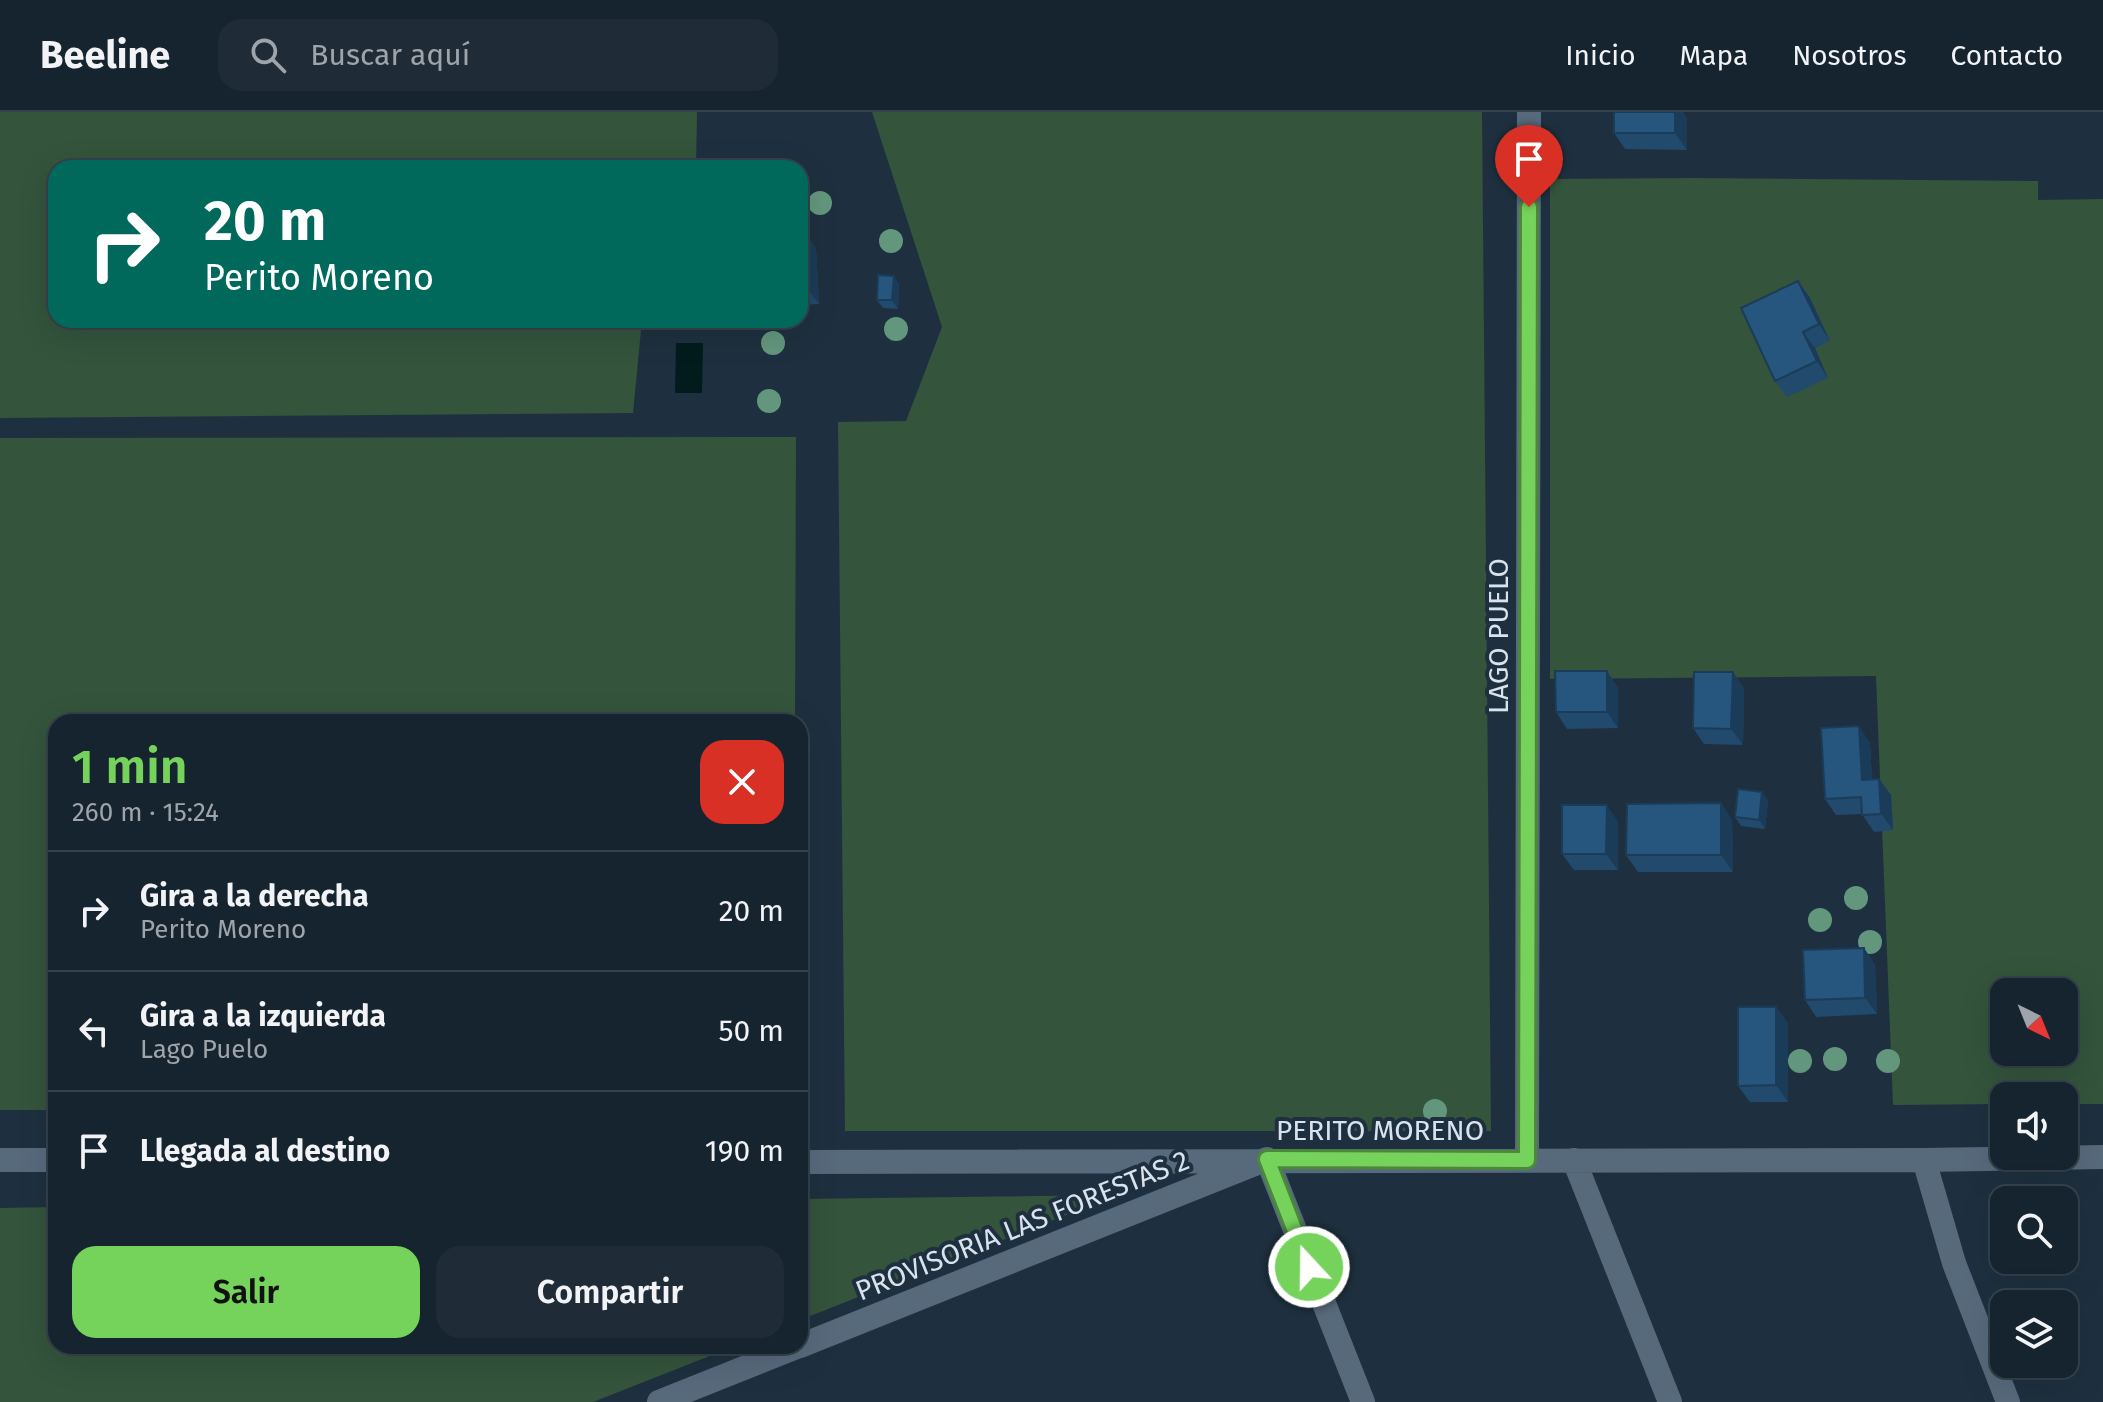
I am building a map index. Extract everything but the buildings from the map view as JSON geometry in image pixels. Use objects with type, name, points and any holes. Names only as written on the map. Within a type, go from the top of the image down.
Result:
[{"type":"street","name":"LAGO PUELO","points":[[1527,1160],[1529,112]]},
{"type":"street","name":"PERITO MORENO","points":[[808,1162],[2103,1157]]},
{"type":"street","points":[[1267,1159],[1363,1402]]},
{"type":"street","name":"PROVISORIA LAS FORESTAS 2","points":[[808,1343],[1267,1159]]},
{"type":"street","points":[[0,1160],[48,1160]]},
{"type":"street","points":[[1574,1160],[1670,1402]]},
{"type":"street","points":[[1924,1160],[1954,1263],[2008,1402]]},
{"type":"street","name":"PROVISORIA LAS FORESTAS 2","points":[[659,1402],[780,1354]]},
{"type":"green space","points":[[0,112],[697,112],[696,160],[48,160],[48,328],[641,328],[633,413],[0,418]]},
{"type":"green space","points":[[872,112],[1482,112],[1491,1131],[845,1131],[838,422],[906,421],[942,327]]},
{"type":"green space","points":[[1550,179],[2038,181],[2038,200],[2103,199],[2103,1104],[2078,1104],[2078,1082],[1990,1082],[1990,1104],[1893,1105],[1876,676],[1550,679]]},
{"type":"green space","points":[[796,437],[795,714],[48,714],[48,1110],[0,1110],[0,438]]},
{"type":"green space","points":[[1117,1195],[808,1317],[808,1199]]},
{"type":"green space","points":[[48,1207],[48,1354],[715,1354],[593,1402],[0,1402],[0,1208]]},
{"type":"shaded area","points":[[676,343],[703,343],[702,393],[675,393]]},
{"type":"route","points":[[1309,1267],[1267,1159],[1527,1160],[1529,207]]}]
